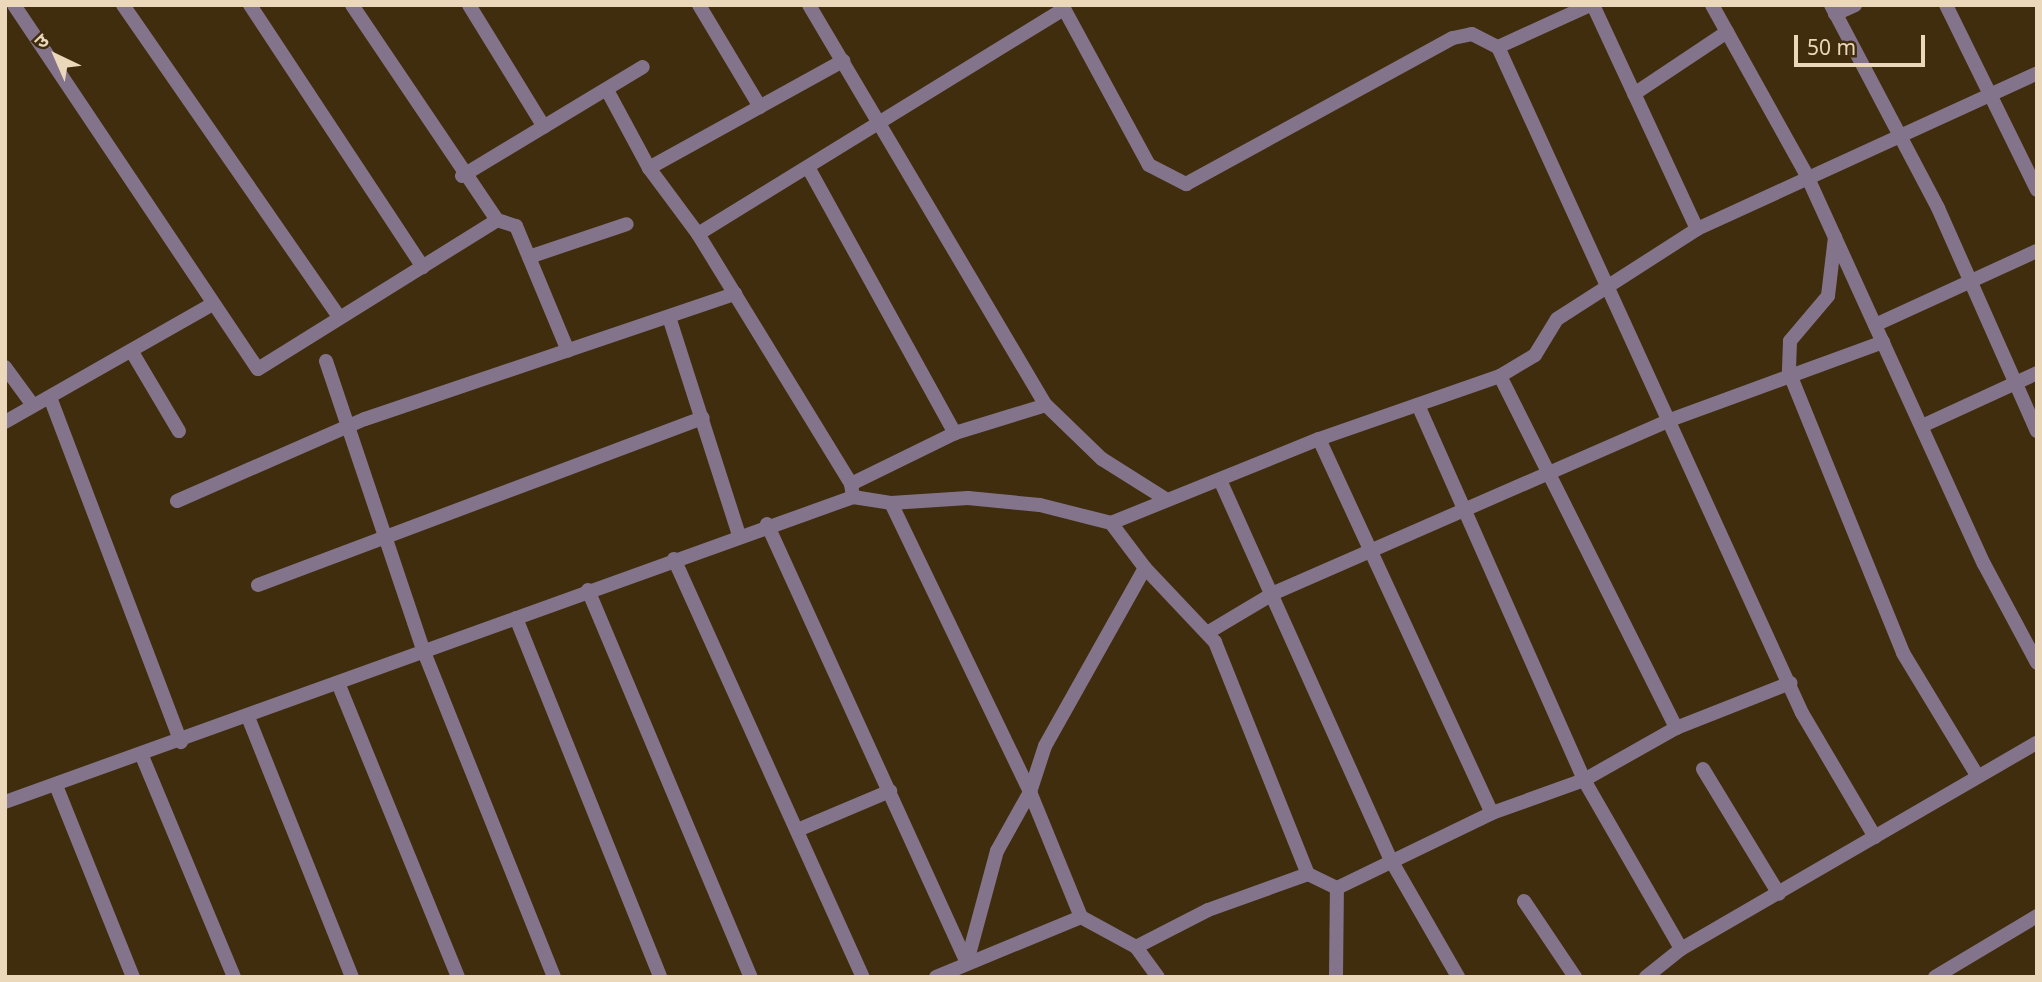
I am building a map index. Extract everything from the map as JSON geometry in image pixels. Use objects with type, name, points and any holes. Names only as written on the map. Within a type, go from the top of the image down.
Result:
[{"type":"street","points":[[14,5],[211,305],[258,369],[497,220]]},
{"type":"street","points":[[123,5],[339,317]]},
{"type":"street","points":[[250,5],[423,267]]},
{"type":"street","points":[[352,5],[463,176],[497,220],[516,226],[568,351]]},
{"type":"street","points":[[469,5],[544,127]]},
{"type":"street","points":[[699,5],[760,107]]},
{"type":"street","points":[[809,5],[879,119],[1046,405],[1102,458],[1164,498]]},
{"type":"street","points":[[1498,47],[1591,5],[1697,229]]},
{"type":"street","points":[[1712,5],[1807,176],[1882,342],[2037,663]]},
{"type":"street","points":[[1855,5],[1833,10],[1972,282],[2037,431]]},
{"type":"street","points":[[1946,5],[1993,93],[2037,190]]},
{"type":"street","points":[[698,234],[809,169],[879,119],[1063,7],[1149,165],[1186,184],[1454,38],[1472,34],[1498,47],[1790,683],[1875,837]]},
{"type":"street","points":[[1634,94],[1727,32]]},
{"type":"street","points":[[649,169],[843,61]]},
{"type":"street","points":[[463,176],[643,67]]},
{"type":"street","points":[[1111,523],[1164,498],[1220,480],[1319,439],[1500,376],[1535,355],[1557,319],[1608,291],[1697,229],[1807,176],[2037,73]]},
{"type":"street","points":[[607,90],[649,169],[698,234],[852,491],[891,503],[968,498],[1040,505],[1111,523],[1145,568],[1207,633],[1225,663],[1308,874],[1337,888]]},
{"type":"street","points":[[809,169],[955,433]]},
{"type":"street","points":[[529,257],[627,224]]},
{"type":"street","points":[[1835,237],[1828,296],[1790,341],[1789,372],[1903,653],[1977,775]]},
{"type":"street","points":[[1875,325],[2037,251]]},
{"type":"street","points":[[177,501],[350,426],[735,294]]},
{"type":"street","points":[[5,422],[32,404],[51,400],[211,305]]},
{"type":"street","points":[[669,317],[739,535]]},
{"type":"street","points":[[1207,633],[1275,593],[1469,513],[1670,420],[1789,372],[1882,342]]},
{"type":"street","points":[[132,352],[179,431]]},
{"type":"street","points":[[326,361],[390,538],[424,652],[554,977]]},
{"type":"street","points":[[5,368],[32,404]]},
{"type":"street","points":[[1922,426],[2037,373]]},
{"type":"street","points":[[1500,376],[1547,477],[1676,728]]},
{"type":"street","points":[[51,400],[181,742]]},
{"type":"street","points":[[5,802],[57,788],[739,535],[852,491],[955,433],[1046,405]]},
{"type":"street","points":[[1418,405],[1469,513],[1584,780],[1681,949]]},
{"type":"street","points":[[258,585],[390,538],[703,418]]},
{"type":"street","points":[[1319,439],[1492,813]]},
{"type":"street","points":[[1220,480],[1275,593],[1392,862],[1458,977]]},
{"type":"street","points":[[891,503],[1030,792],[1081,916],[1136,947],[1158,977]]},
{"type":"street","points":[[767,524],[967,962]]},
{"type":"street","points":[[674,559],[800,829],[863,977]]},
{"type":"street","points":[[967,962],[997,851],[1030,792],[1045,746],[1145,568]]},
{"type":"street","points":[[588,590],[751,977]]},
{"type":"street","points":[[516,618],[660,977]]},
{"type":"street","points":[[338,683],[458,977]]},
{"type":"street","points":[[1337,888],[1492,813],[1584,780],[1676,728],[1790,683]]},
{"type":"street","points":[[248,717],[352,977]]},
{"type":"street","points":[[1646,977],[1681,949],[1779,894],[1977,775],[2037,743]]},
{"type":"street","points":[[142,756],[234,977]]},
{"type":"street","points":[[1703,769],[1779,894]]},
{"type":"street","points":[[57,788],[133,977]]},
{"type":"street","points":[[800,829],[890,791]]},
{"type":"street","points":[[1136,947],[1208,910],[1308,874]]},
{"type":"street","points":[[1336,977],[1337,888]]},
{"type":"street","points":[[1524,901],[1575,977]]},
{"type":"street","points":[[936,977],[1081,916]]},
{"type":"street","points":[[1935,977],[1952,972],[2037,916]]}]
